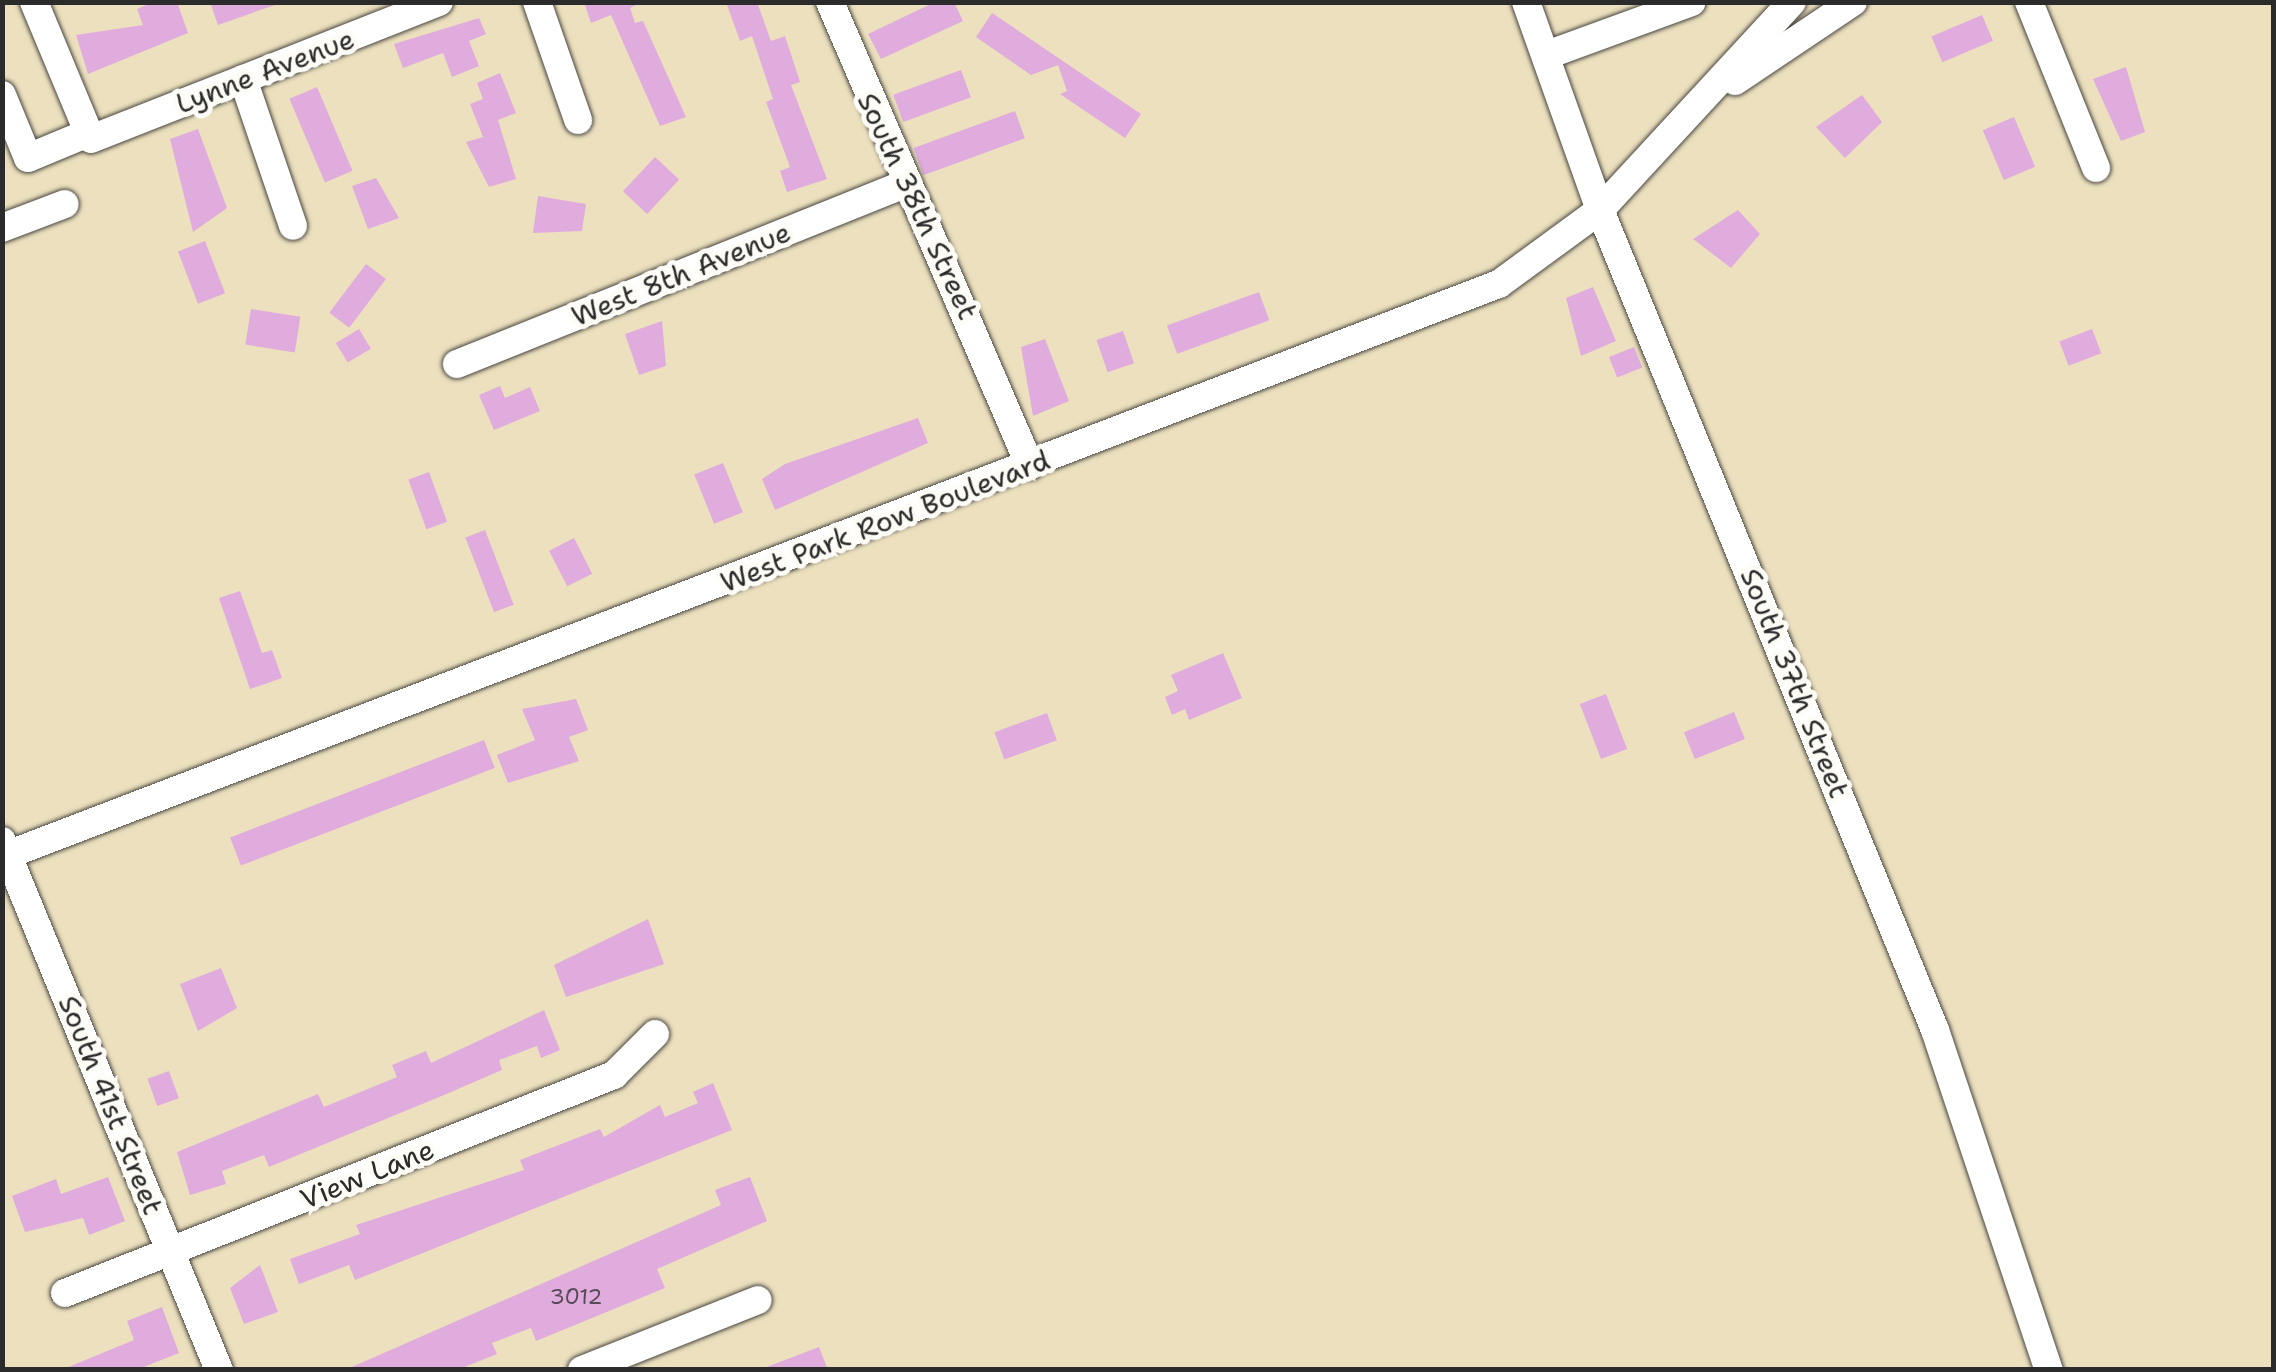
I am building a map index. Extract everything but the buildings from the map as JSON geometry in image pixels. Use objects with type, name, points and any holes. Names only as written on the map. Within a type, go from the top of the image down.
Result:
[{"type":"street","points":[[34,2],[89,136]]},
{"type":"street","name":"Lynne Avenue","points":[[2,95],[28,158],[438,2]]},
{"type":"street","points":[[537,2],[578,120]]},
{"type":"street","name":"South 38th Street","points":[[830,2],[904,184],[945,252],[1030,466]]},
{"type":"street","name":"South 37th Street","points":[[1526,2],[1600,210],[1935,1030],[2050,1370]]},
{"type":"street","points":[[1547,55],[1692,2]]},
{"type":"street","name":"West Park Row Boulevard","points":[[4,851],[1424,318],[1499,284],[1600,210],[1713,96],[1792,2]]},
{"type":"street","name":"West Park Row Boulevard","points":[[1713,96],[1853,2]]},
{"type":"street","points":[[2028,2],[2096,168]]},
{"type":"street","points":[[243,79],[293,226]]},
{"type":"street","name":"West 8th Avenue","points":[[457,364],[904,184]]},
{"type":"street","points":[[2,228],[65,204]]},
{"type":"street","name":"South 41st Street","points":[[4,851],[219,1370]]},
{"type":"street","name":"View Lane","points":[[65,1293],[614,1075],[654,1034]]},
{"type":"street","points":[[582,1370],[758,1300]]}]
